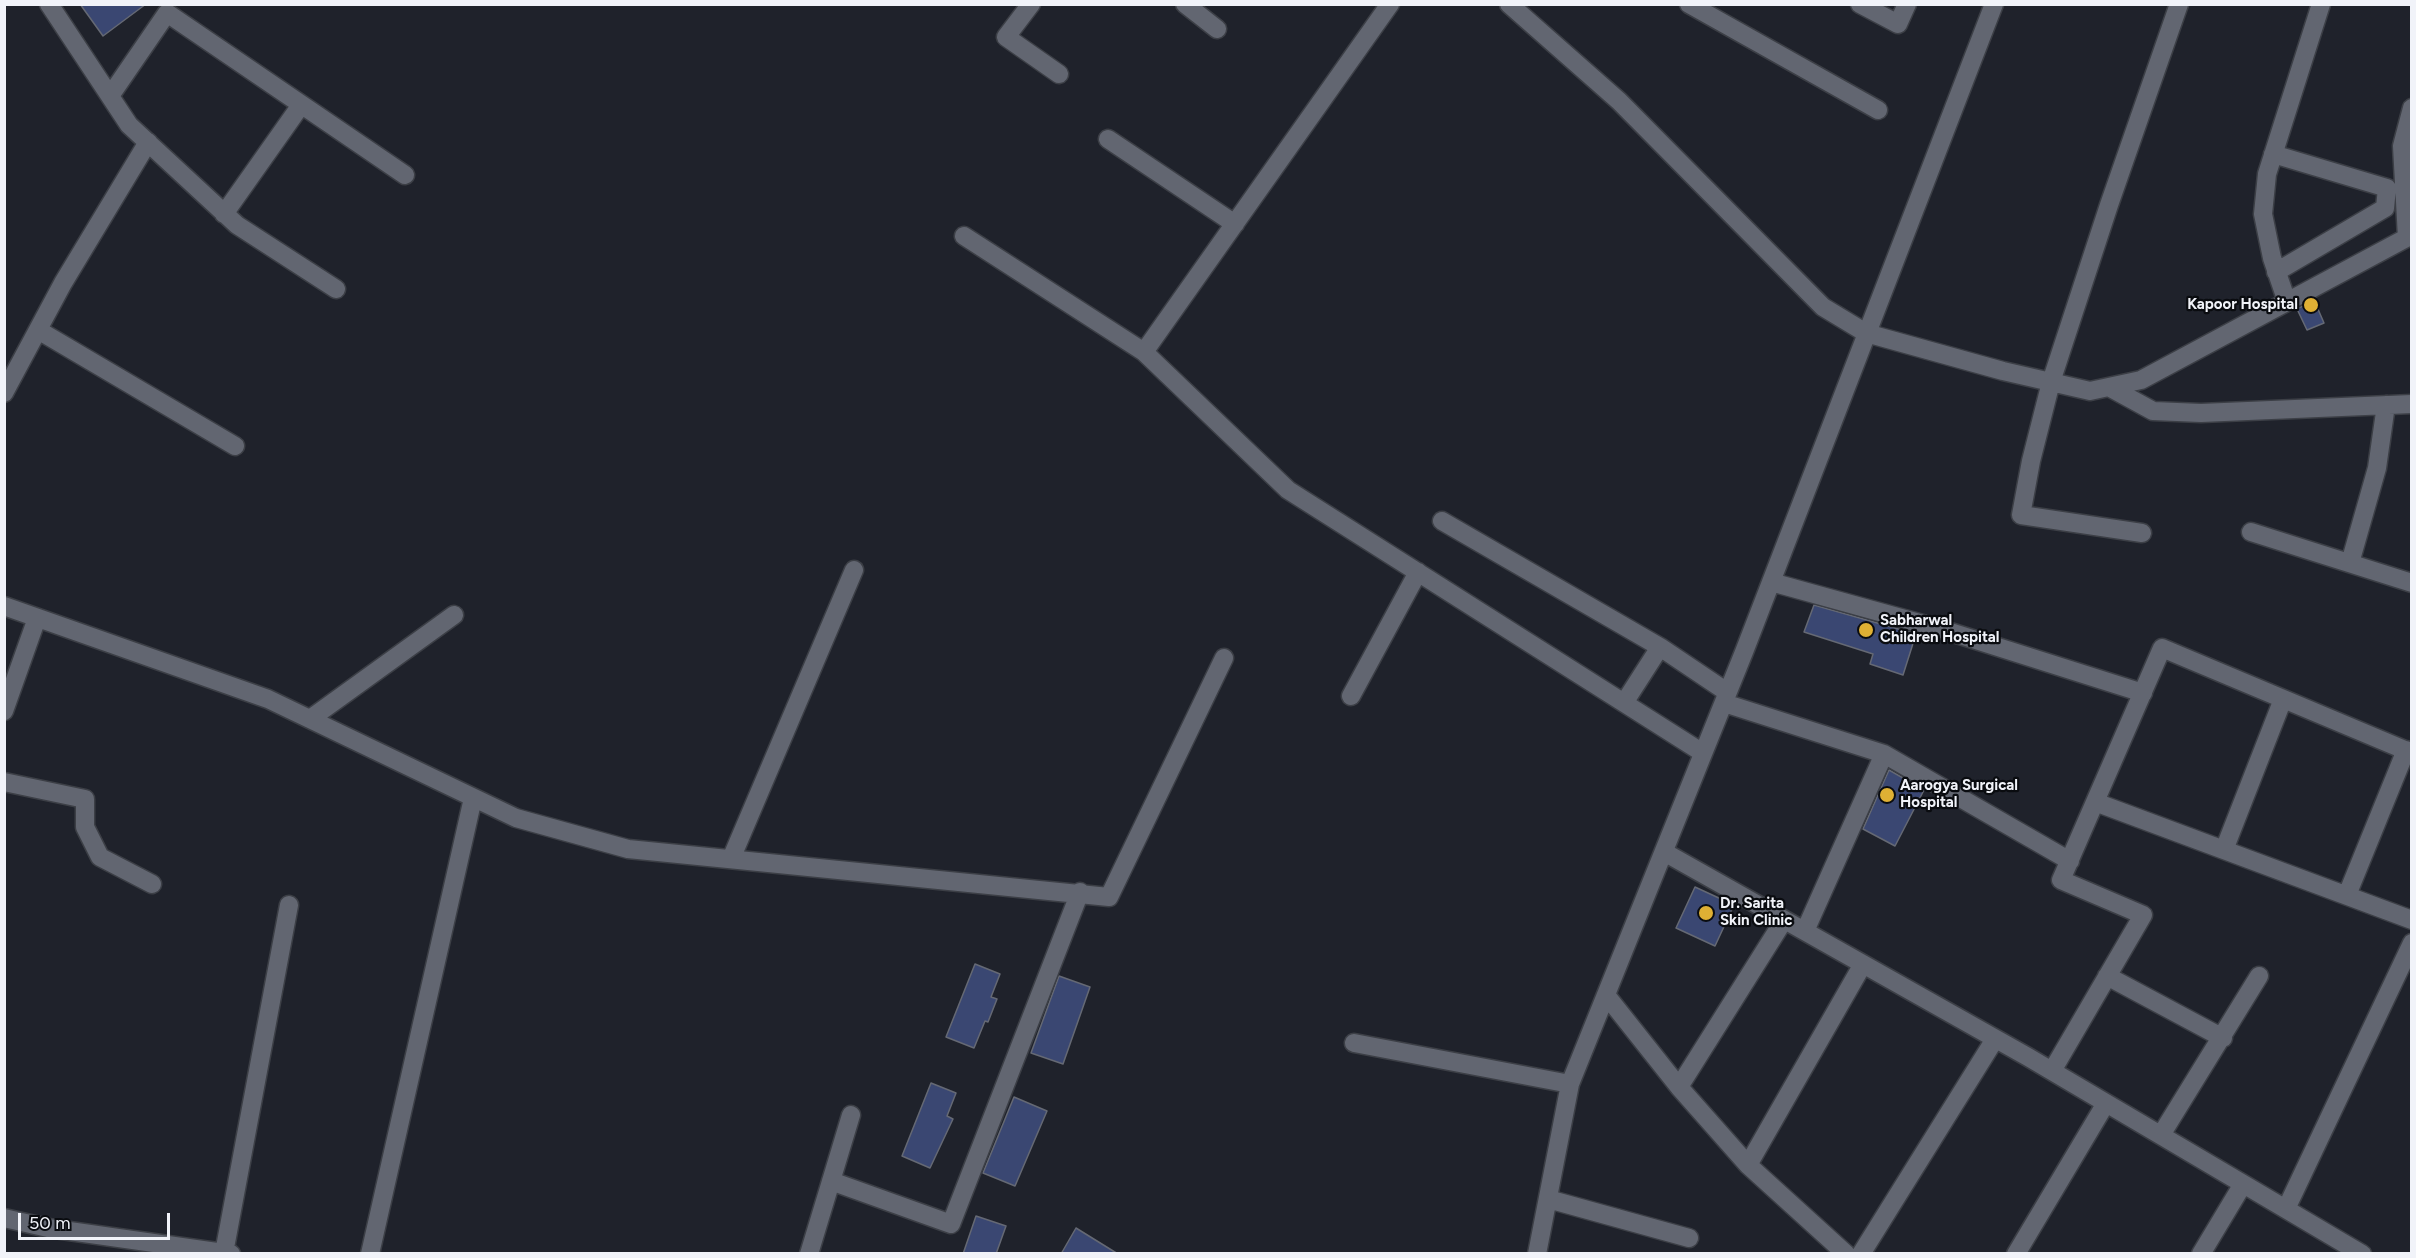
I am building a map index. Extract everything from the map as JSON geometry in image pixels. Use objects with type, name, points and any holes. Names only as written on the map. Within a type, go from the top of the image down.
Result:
[{"type":"street","points":[[49,4],[129,125],[237,225],[336,290]]},
{"type":"street","points":[[1032,4],[1006,37],[1059,74]]},
{"type":"street","points":[[1185,4],[1217,29]]},
{"type":"street","points":[[1144,352],[1390,4]]},
{"type":"street","points":[[1509,4],[1618,100],[1823,307],[1866,333],[2003,371],[2090,391],[2141,380],[2410,236],[2402,146],[2412,108]]},
{"type":"street","points":[[1689,4],[1878,110]]},
{"type":"street","points":[[1860,4],[1898,24],[1907,4]]},
{"type":"street","points":[[1538,1254],[1570,1084],[1772,582],[1994,4]]},
{"type":"street","points":[[2142,533],[2020,516],[2051,382],[2109,205],[2179,4]]},
{"type":"street","points":[[2287,302],[2276,272],[2263,214],[2267,174],[2321,4]]},
{"type":"street","points":[[110,96],[167,13],[405,175]]},
{"type":"street","points":[[224,214],[302,105]]},
{"type":"street","points":[[1108,139],[1235,224]]},
{"type":"street","points":[[4,393],[63,284],[148,142]]},
{"type":"street","points":[[2273,154],[2387,189],[2385,208],[2276,272]]},
{"type":"street","points":[[964,236],[1144,352],[1288,490],[1703,753]]},
{"type":"street","points":[[38,330],[235,446]]},
{"type":"street","points":[[2109,387],[2153,411],[2201,413],[2412,404]]},
{"type":"street","points":[[2350,563],[2377,468],[2386,405]]},
{"type":"street","points":[[1442,521],[1660,647],[1725,697],[1884,754],[2070,861]]},
{"type":"street","points":[[2251,532],[2412,583]]},
{"type":"street","points":[[731,859],[854,570]]},
{"type":"street","points":[[1351,696],[1418,572]]},
{"type":"street","points":[[1772,582],[1941,629],[2143,693]]},
{"type":"street","points":[[4,606],[268,699],[516,818],[628,849],[1080,892],[1109,897],[1224,658]]},
{"type":"street","points":[[310,719],[454,615]]},
{"type":"street","points":[[4,711],[37,618]]},
{"type":"street","points":[[1624,703],[1660,647]]},
{"type":"street","points":[[2052,1071],[2143,915],[2061,880],[2162,648],[2409,752],[2347,896]]},
{"type":"street","points":[[2224,850],[2283,699]]},
{"type":"street","points":[[1804,931],[1884,754]]},
{"type":"street","points":[[4,782],[85,799],[85,827],[100,857],[153,884]]},
{"type":"street","points":[[370,1254],[473,798]]},
{"type":"street","points":[[2095,802],[2412,920]]},
{"type":"street","points":[[1664,852],[2052,1071],[2362,1254]]},
{"type":"street","points":[[831,1181],[951,1224],[1080,892]]},
{"type":"street","points":[[4,1218],[48,1228],[228,1253],[289,905]]},
{"type":"street","points":[[1679,1087],[1784,920]]},
{"type":"street","points":[[2286,1209],[2412,943]]},
{"type":"street","points":[[1748,1165],[1863,964]]},
{"type":"street","points":[[2107,976],[2223,1038]]},
{"type":"street","points":[[2161,1135],[2223,1038],[2259,976]]},
{"type":"street","points":[[1606,994],[1679,1087],[1748,1165],[1846,1254]]},
{"type":"street","points":[[1861,1254],[1995,1039]]},
{"type":"street","points":[[1354,1043],[1570,1084]]},
{"type":"street","points":[[2016,1254],[2106,1103]]},
{"type":"street","points":[[809,1254],[851,1115]]},
{"type":"street","points":[[2201,1254],[2243,1184]]},
{"type":"street","points":[[1548,1199],[1689,1238]]},
{"type":"building","points":[[80,4],[146,4],[103,36]]},
{"type":"building","points":[[2314,300],[2324,323],[2307,330],[2297,309]]},
{"type":"building","points":[[1814,605],[1916,634],[1903,675],[1870,664],[1873,654],[1804,632]]},
{"type":"building","points":[[1889,770],[1924,790],[1895,846],[1863,829]]},
{"type":"building","points":[[1695,887],[1734,905],[1715,946],[1676,928]]},
{"type":"building","points":[[975,964],[1000,974],[991,997],[997,999],[974,1048],[946,1037]]},
{"type":"building","points":[[1059,976],[1090,987],[1063,1064],[1031,1053]]},
{"type":"building","points":[[931,1083],[956,1093],[947,1116],[953,1119],[930,1168],[902,1156]]},
{"type":"building","points":[[1014,1097],[1047,1111],[1015,1186],[983,1173]]},
{"type":"building","points":[[976,1216],[1006,1226],[996,1254],[963,1254]]},
{"type":"building","points":[[1076,1228],[1118,1254],[1061,1254]]},
{"type":"place","name":"Kapoor Hospital","points":[[2311,305]]},
{"type":"place","name":"Sabharwal Children Hospital","points":[[1866,630]]},
{"type":"place","name":"Aarogya Surgical Hospital","points":[[1887,795]]},
{"type":"place","name":"Dr. Sarita Skin Clinic","points":[[1706,913]]}]
